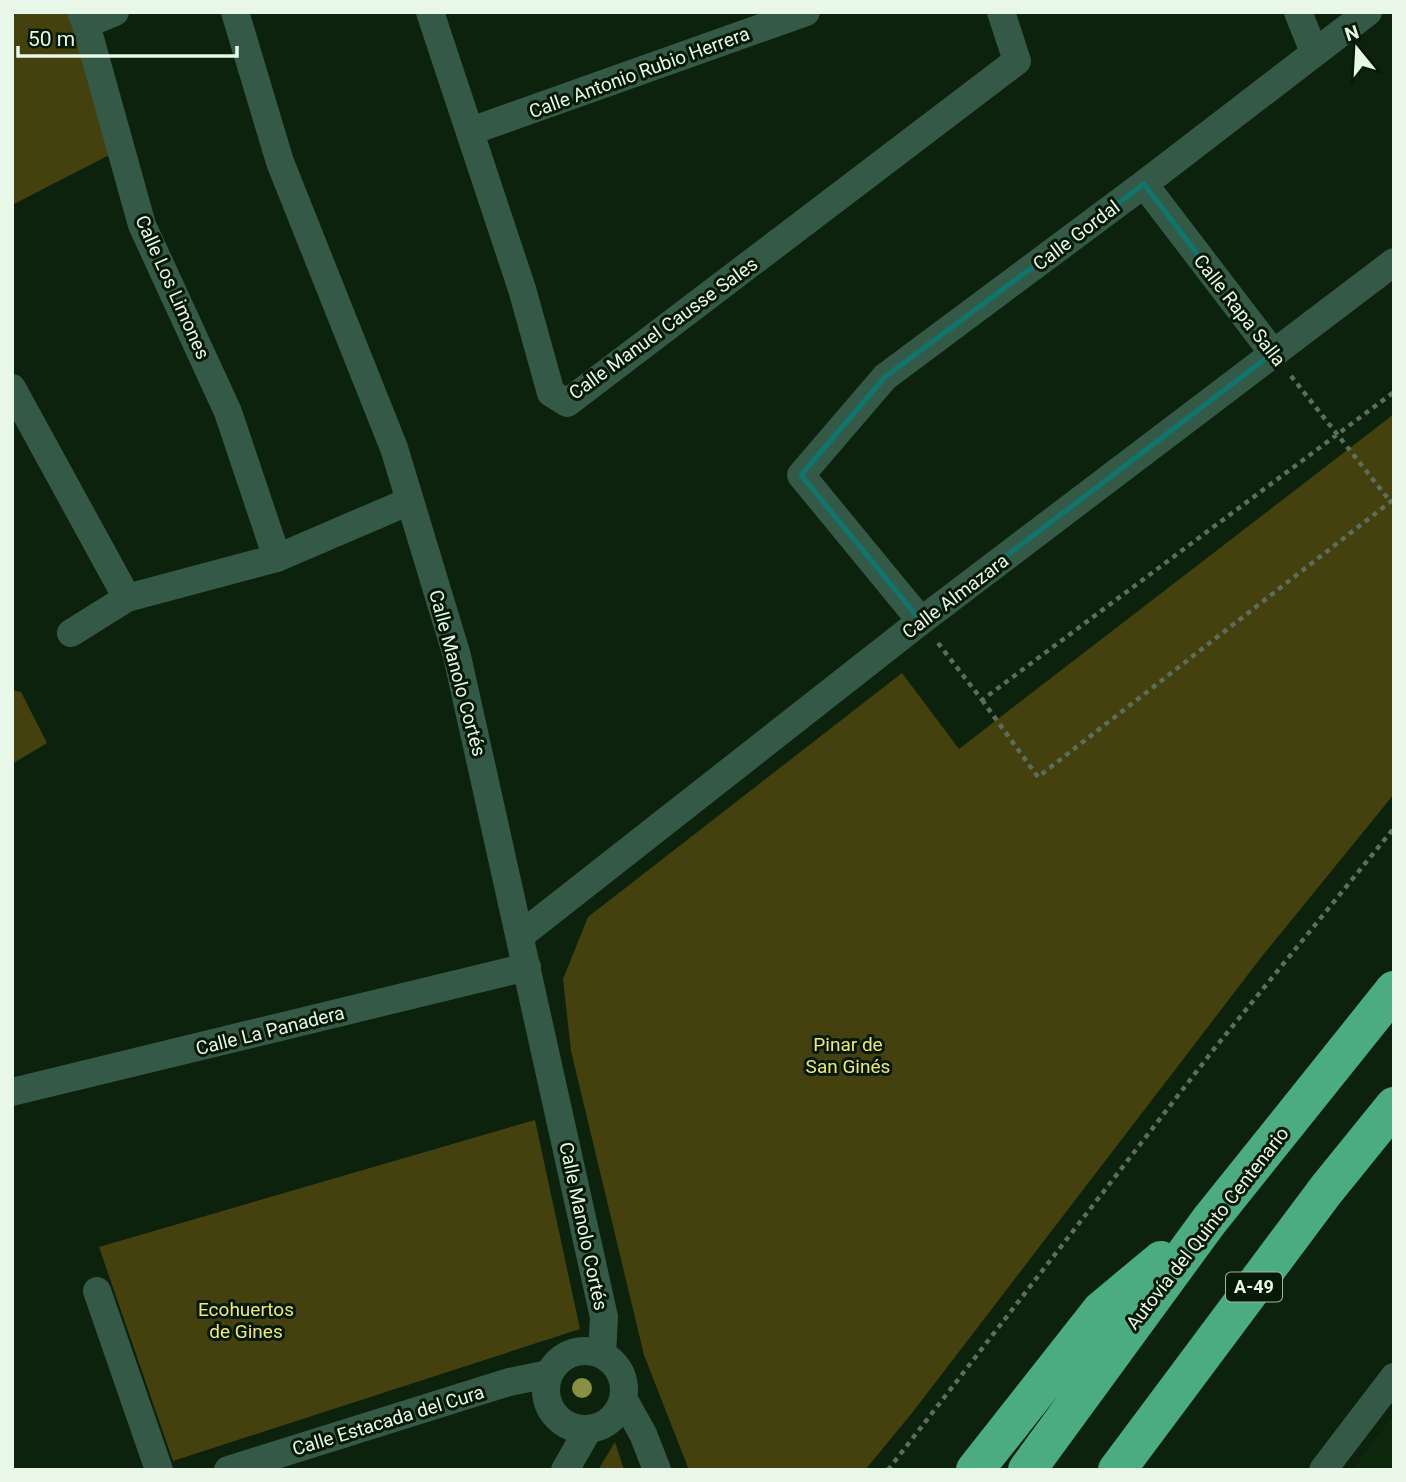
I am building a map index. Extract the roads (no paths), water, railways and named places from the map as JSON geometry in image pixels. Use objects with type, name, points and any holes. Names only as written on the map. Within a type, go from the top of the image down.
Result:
[{"type":"highway","name":"Autovía del Quinto Centenario","points":[[1027,1470],[1209,1221],[1394,990]]},
{"type":"highway","name":"A-49","points":[[1117,1470],[1326,1190],[1394,1106]]},
{"type":"highway","points":[[975,1470],[1101,1310],[1209,1221]]},
{"type":"street","points":[[84,18],[115,12]]},
{"type":"street","name":"Calle Manolo Cortés","points":[[235,12],[280,162],[394,448],[457,656],[604,1317],[602,1355]]},
{"type":"street","name":"Calle Manuel Causse Sales","points":[[429,12],[522,289],[551,393],[567,402],[1017,61],[1001,12]]},
{"type":"street","name":"Calle Antonio Rubio Herrera","points":[[471,131],[806,12]]},
{"type":"street","points":[[1298,12],[1314,52]]},
{"type":"street","name":"Calle Gordal","points":[[921,621],[801,475],[885,377],[1144,184],[1368,12]]},
{"type":"street","name":"Calle Los Limones","points":[[84,18],[142,225],[228,412],[277,558]]},
{"type":"street","name":"Calle Rapa Salla","points":[[1144,184],[1273,353]]},
{"type":"street","name":"Calle Almazara","points":[[520,935],[921,621],[1394,262]]},
{"type":"street","points":[[12,388],[127,598]]},
{"type":"street","points":[[71,633],[127,598],[277,558],[410,501]]},
{"type":"street","name":"Calle La Panadera","points":[[12,1092],[527,967]]},
{"type":"street","points":[[97,1291],[159,1470]]},
{"type":"street","points":[[577,1351],[602,1355],[618,1368],[625,1388],[624,1400],[619,1411],[600,1427],[574,1429],[562,1423],[552,1413],[545,1387],[549,1374],[556,1364],[577,1351]]},
{"type":"street","name":"Calle Estacada del Cura","points":[[228,1470],[509,1382],[549,1374]]},
{"type":"street","points":[[1324,1470],[1394,1377]]},
{"type":"street","points":[[624,1400],[643,1434],[657,1470]]},
{"type":"street","points":[[565,1470],[588,1430]]},
{"type":"park label","name":"Pinar de San Ginés","points":[[848,1055]]},
{"type":"park label","name":"Ecohuertos de Gines","points":[[246,1320]]}]
